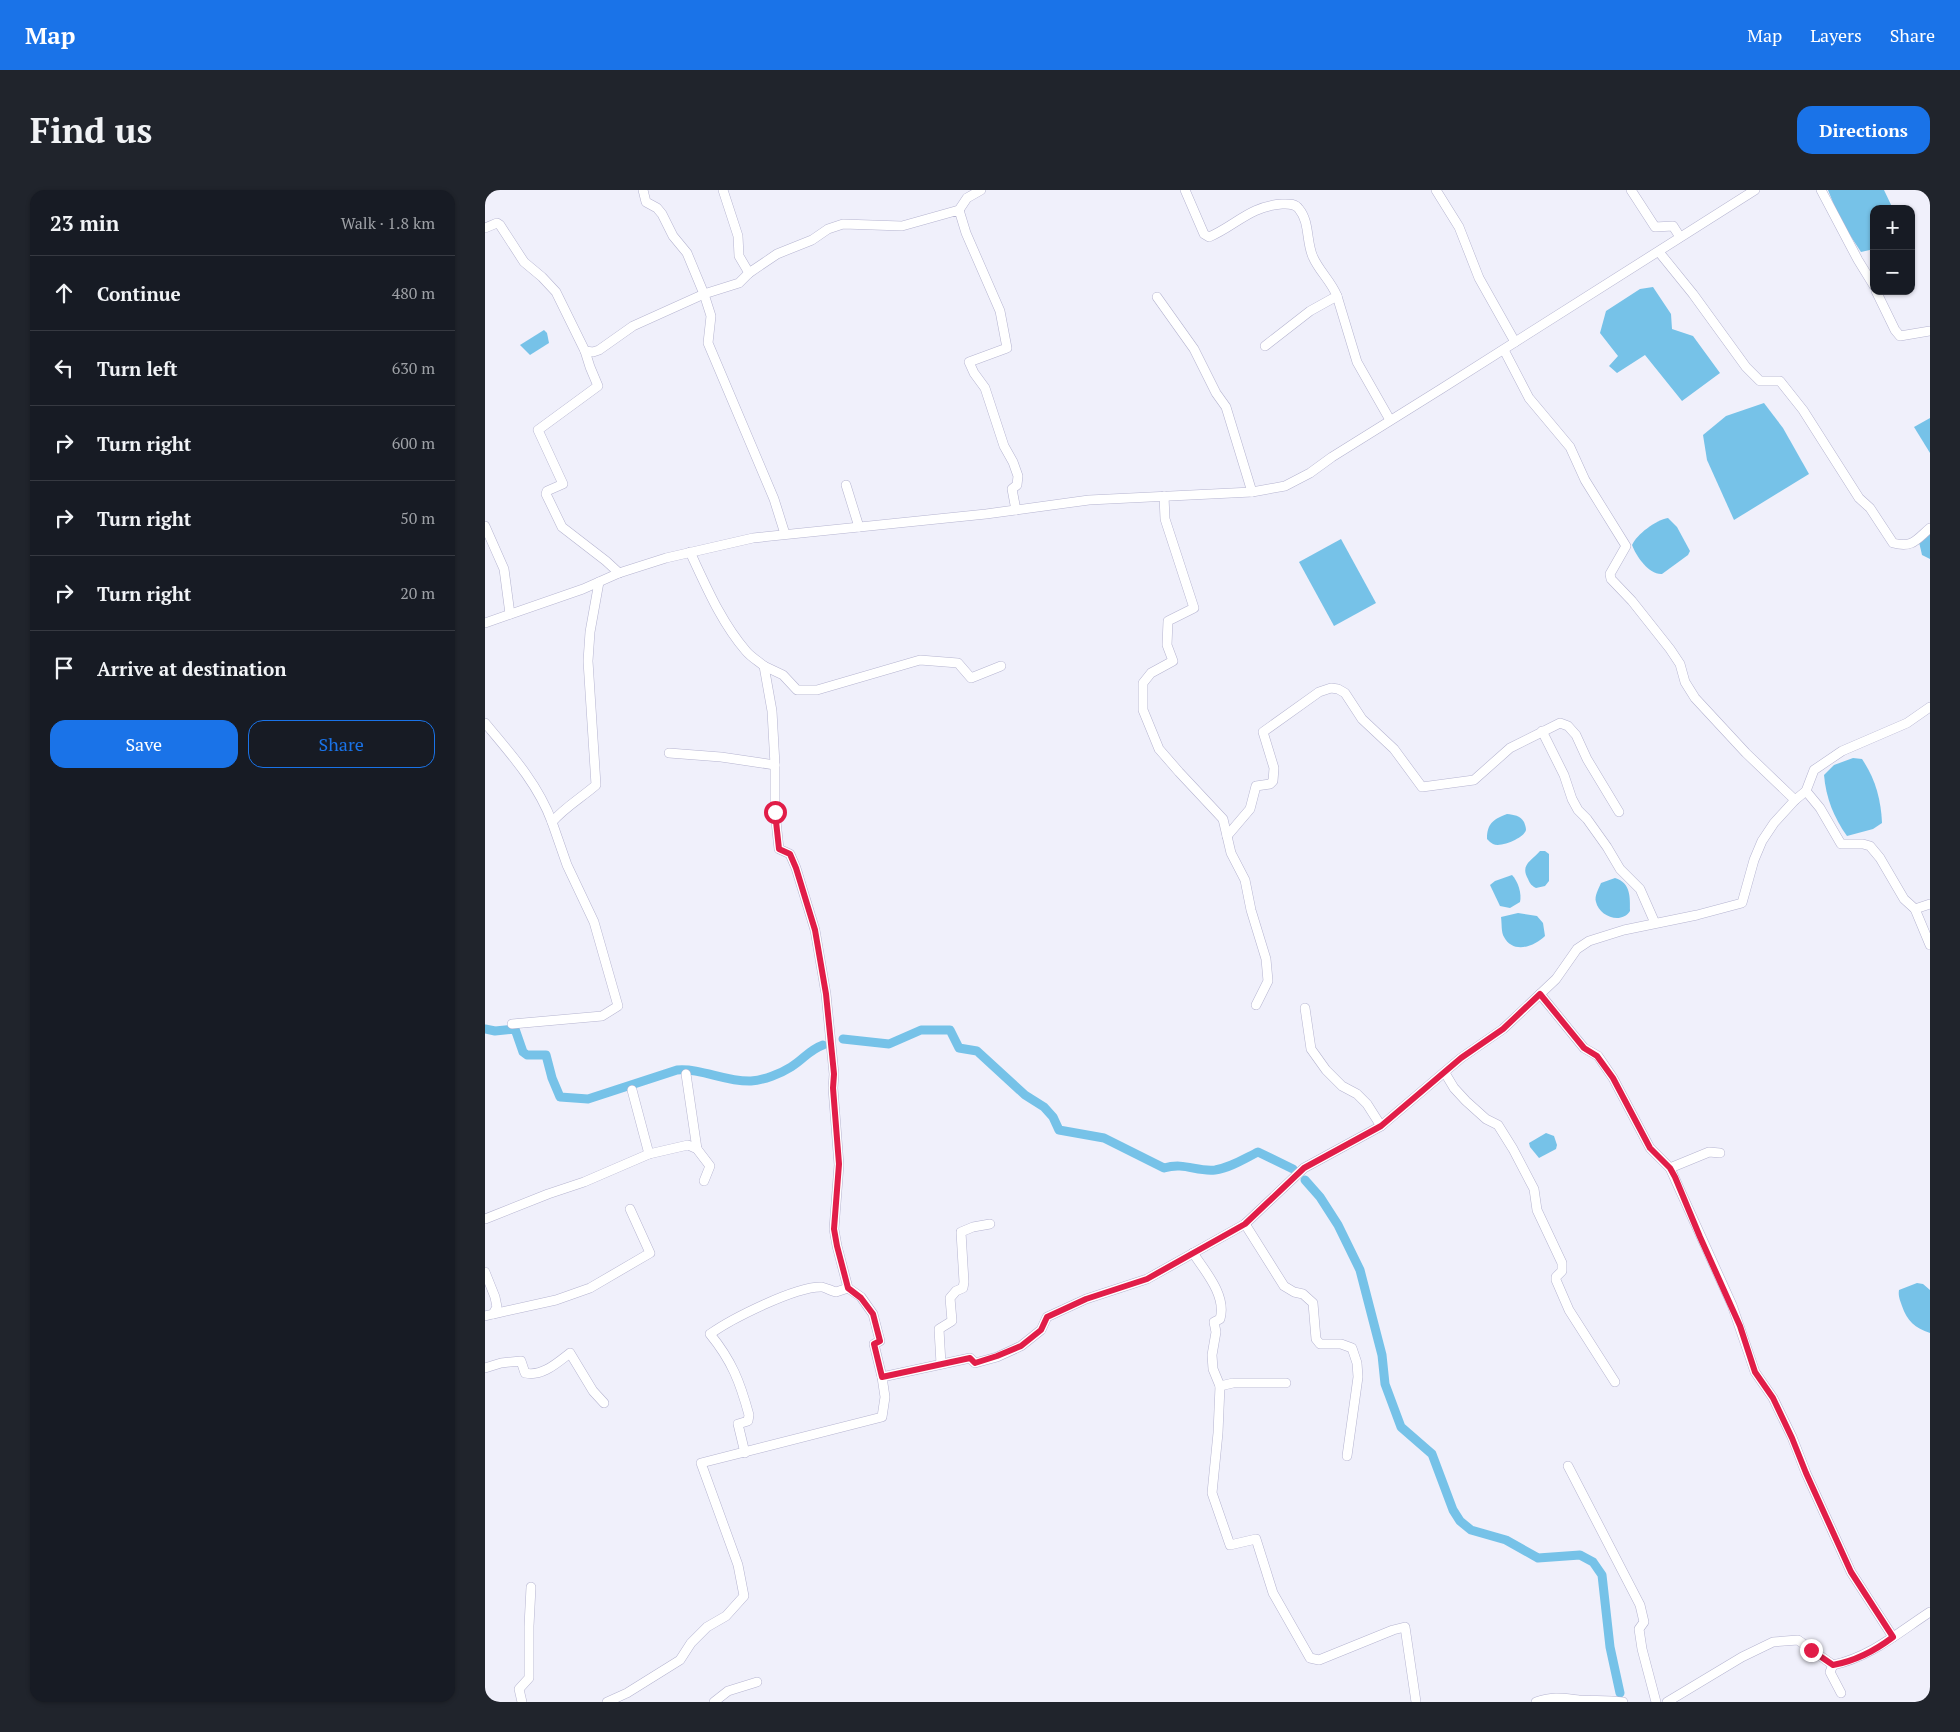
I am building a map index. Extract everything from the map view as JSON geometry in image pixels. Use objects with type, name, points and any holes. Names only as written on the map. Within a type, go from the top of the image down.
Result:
[{"type":"street","points":[[643,190],[646,202],[657,208],[662,214],[673,236],[687,253],[704,294],[711,316],[708,343],[774,499],[785,534]]},
{"type":"street","points":[[723,190],[738,236],[739,256],[749,274]]},
{"type":"street","points":[[585,350],[593,352],[599,350],[633,326],[704,294],[739,283],[777,254],[812,240],[828,229],[843,224],[902,226],[959,210],[967,198],[981,190]]},
{"type":"street","points":[[1185,190],[1204,234],[1209,237],[1250,212],[1271,204],[1294,205],[1300,210],[1306,225],[1306,236],[1313,258],[1333,286],[1357,362],[1390,420]]},
{"type":"street","points":[[1436,190],[1459,227],[1479,278],[1515,342]]},
{"type":"street","points":[[1631,190],[1655,226],[1673,226],[1680,237]]},
{"type":"street","points":[[485,623],[619,573],[690,552],[753,538],[1017,510],[1089,500],[1253,492],[1285,486],[1310,473],[1333,456],[1504,350],[1755,190]]},
{"type":"street","points":[[1821,190],[1870,280]]},
{"type":"street","points":[[959,210],[966,233],[999,311],[1007,348],[969,362],[985,388],[1004,446],[1018,476],[1017,485],[1012,489],[1017,510]]},
{"type":"street","points":[[485,228],[497,223],[500,225],[524,262],[556,292],[585,350],[598,386],[539,429],[563,484],[547,491],[546,494],[562,527],[619,573]]},
{"type":"street","points":[[1659,252],[1693,294],[1746,367],[1760,381],[1780,381],[1803,410],[1859,498],[1870,508],[1893,543],[1904,546],[1912,544],[1930,528]]},
{"type":"street","points":[[1878,295],[1895,330],[1900,336],[1930,331]]},
{"type":"street","points":[[1265,346],[1310,311],[1337,296]]},
{"type":"street","points":[[1157,298],[1195,349],[1215,393],[1226,407],[1253,492]]},
{"type":"street","points":[[1504,350],[1529,398],[1570,447],[1585,480],[1626,546],[1610,574],[1611,579],[1632,601],[1671,649],[1680,664],[1685,682],[1695,698],[1752,760],[1795,800]]},
{"type":"street","points":[[846,484],[859,527]]},
{"type":"street","points":[[1164,496],[1165,519],[1194,608],[1168,621],[1167,645],[1173,661],[1151,673],[1143,683],[1143,710],[1159,749],[1223,819],[1231,852],[1245,880],[1251,910],[1266,959],[1268,981],[1256,1005]]},
{"type":"street","points":[[485,526],[504,568],[510,614]]},
{"type":"street","points":[[690,552],[715,605],[747,653],[764,666],[783,675],[797,690],[817,690],[920,660],[957,663],[971,678],[1001,666]]},
{"type":"street","points":[[552,822],[564,809],[579,800],[596,785],[588,661],[590,632],[599,582]]},
{"type":"street","points":[[607,1702],[627,1693],[680,1660],[691,1643],[707,1628],[726,1616],[744,1596],[733,1551],[701,1463],[882,1417],[885,1397],[874,1344],[880,1341],[873,1314],[861,1298],[848,1288],[834,1229],[839,1164],[833,1088],[834,1074],[826,994],[815,930],[796,868],[790,854],[779,849],[774,804],[775,765],[772,712],[764,666]]},
{"type":"street","points":[[1227,836],[1250,809],[1256,786],[1271,784],[1273,781],[1274,768],[1263,732],[1319,692],[1338,689],[1345,693],[1362,719],[1394,749],[1422,788],[1474,780],[1510,748],[1560,723],[1568,726],[1576,735],[1602,786],[1619,812]]},
{"type":"street","points":[[882,1377],[970,1358],[975,1363],[1021,1346],[1041,1330],[1047,1317],[1086,1299],[1147,1279],[1245,1224],[1304,1168],[1381,1126],[1461,1058],[1503,1029],[1556,979],[1577,949],[1589,941],[1602,936],[1742,903],[1754,860],[1762,841],[1795,800],[1806,791],[1814,770],[1842,751],[1907,723],[1930,707]]},
{"type":"street","points":[[485,723],[529,778],[545,802],[567,865],[594,922],[618,1006],[602,1016],[512,1024]]},
{"type":"street","points":[[1542,731],[1564,775],[1578,810],[1587,819],[1607,847],[1620,870],[1640,888],[1655,923]]},
{"type":"street","points":[[669,753],[721,756],[775,765]]},
{"type":"street","points":[[1806,791],[1820,808],[1841,844],[1863,844],[1870,846],[1880,858],[1904,898],[1915,909],[1930,945]]},
{"type":"street","points":[[1915,909],[1930,904]]},
{"type":"street","points":[[1540,994],[1584,1048],[1597,1056],[1613,1078],[1650,1148],[1670,1168],[1737,1319],[1755,1372],[1773,1398],[1851,1572],[1893,1637]]},
{"type":"street","points":[[1305,1008],[1311,1049],[1326,1070],[1367,1104],[1381,1126]]},
{"type":"street","points":[[1445,1073],[1454,1088],[1466,1101],[1486,1119],[1498,1125],[1513,1149],[1534,1189],[1537,1210],[1562,1263],[1562,1271],[1556,1280],[1569,1310],[1615,1382]]},
{"type":"street","points":[[685,1074],[697,1149],[710,1166],[704,1181]]},
{"type":"street","points":[[632,1090],[649,1154]]},
{"type":"street","points":[[485,1219],[547,1194],[584,1182],[649,1154],[688,1145],[697,1149]]},
{"type":"street","points":[[1670,1168],[1709,1152],[1720,1153]]},
{"type":"street","points":[[489,1315],[556,1300],[590,1288],[651,1253],[629,1209]]},
{"type":"street","points":[[941,1364],[939,1329],[952,1321],[950,1298],[955,1292],[963,1288],[964,1282],[961,1232],[973,1226],[990,1224]]},
{"type":"street","points":[[1245,1224],[1284,1286],[1294,1292],[1303,1294],[1313,1303],[1316,1339],[1319,1344],[1341,1344],[1352,1348],[1357,1363],[1358,1377],[1347,1456]]},
{"type":"street","points":[[1193,1254],[1218,1292],[1222,1313],[1220,1319],[1214,1322],[1216,1332],[1212,1356],[1213,1369],[1220,1386],[1218,1433],[1212,1493],[1230,1545],[1256,1539],[1273,1594],[1309,1658],[1319,1660],[1405,1627],[1417,1702]]},
{"type":"street","points":[[485,1272],[497,1307],[489,1315]]},
{"type":"street","points":[[745,1453],[738,1424],[748,1421],[749,1415],[739,1379],[723,1350],[710,1334],[722,1325],[748,1312],[803,1289],[823,1287],[837,1292],[848,1288]]},
{"type":"street","points":[[485,1368],[501,1362],[521,1361],[525,1373],[530,1374],[552,1368],[570,1353],[593,1391],[604,1403]]},
{"type":"street","points":[[1220,1386],[1233,1383],[1286,1382]]},
{"type":"street","points":[[1568,1466],[1640,1605],[1644,1622],[1639,1629],[1642,1649],[1656,1702]]},
{"type":"street","points":[[522,1702],[519,1689],[529,1678],[531,1586]]},
{"type":"street","points":[[1667,1702],[1683,1698],[1741,1657],[1773,1642],[1798,1640],[1833,1665],[1848,1662],[1883,1645],[1930,1612]]},
{"type":"street","points":[[1833,1665],[1830,1672],[1841,1693]]},
{"type":"street","points":[[714,1702],[728,1691],[757,1682]]},
{"type":"street","points":[[1536,1702],[1562,1697],[1580,1700],[1623,1702]]},
{"type":"water","points":[[1828,190],[1884,190],[1891,205],[1870,205],[1870,250],[1861,252],[1840,220]]},
{"type":"water","points":[[1653,287],[1671,314],[1672,329],[1693,336],[1720,373],[1682,401],[1645,355],[1617,373],[1609,366],[1618,356],[1600,333],[1606,311],[1640,289]]},
{"type":"water","points":[[544,330],[547,333],[549,343],[530,355],[520,345]]},
{"type":"water","points":[[1764,403],[1783,428],[1809,474],[1734,520],[1707,460],[1703,435],[1726,416]]},
{"type":"water","points":[[1930,418],[1930,453],[1914,427]]},
{"type":"water","points":[[1668,518],[1677,527],[1690,551],[1688,555],[1662,574],[1648,568],[1632,545],[1647,528]]},
{"type":"water","points":[[1930,531],[1930,559],[1922,555],[1919,542]]},
{"type":"water","points":[[1341,539],[1376,603],[1334,626],[1299,562]]},
{"type":"water","points":[[1853,758],[1862,759],[1874,781],[1879,797],[1882,823],[1873,829],[1847,836],[1831,807],[1824,775],[1834,765]]},
{"type":"water","points":[[1507,814],[1521,818],[1526,830],[1521,836],[1512,841],[1501,845],[1493,844],[1487,839],[1488,829],[1495,820]]},
{"type":"water","points":[[1540,851],[1545,851],[1549,854],[1549,881],[1545,886],[1536,888],[1532,886],[1525,870]]},
{"type":"water","points":[[1512,875],[1519,888],[1520,902],[1510,908],[1500,906],[1490,885],[1495,881]]},
{"type":"water","points":[[1615,878],[1627,887],[1630,901],[1630,911],[1626,915],[1616,918],[1606,915],[1601,911],[1596,900],[1601,883]]},
{"type":"water","points":[[1518,913],[1537,916],[1543,923],[1545,936],[1530,946],[1524,947],[1513,946],[1508,942],[1502,933],[1501,917]]},
{"type":"water","points":[[1546,1133],[1554,1136],[1557,1145],[1556,1149],[1539,1158],[1529,1143]]},
{"type":"water","points":[[1917,1283],[1923,1284],[1930,1290],[1930,1333],[1920,1329],[1909,1320],[1899,1298],[1899,1290]]},
{"type":"waterway","points":[[485,1029],[495,1031],[515,1029],[523,1052],[527,1055],[546,1055],[552,1078],[560,1097],[588,1099],[677,1070],[695,1071],[741,1081],[761,1079],[787,1070],[814,1049],[823,1045]]},
{"type":"waterway","points":[[843,1039],[889,1044],[921,1030],[950,1030],[959,1048],[977,1051],[1025,1095],[1044,1107],[1053,1117],[1059,1130],[1104,1138],[1164,1168],[1178,1166],[1202,1170],[1221,1169],[1258,1152],[1293,1169]]},
{"type":"waterway","points":[[1305,1180],[1320,1197],[1338,1225],[1360,1270],[1382,1355],[1385,1384],[1401,1427],[1432,1454],[1453,1510],[1460,1521],[1471,1530],[1506,1540],[1538,1558],[1580,1555],[1593,1562],[1602,1575],[1610,1647],[1620,1693]]},
{"type":"route","points":[[775,812],[779,849],[790,854],[815,930],[826,994],[834,1074],[833,1088],[839,1164],[834,1229],[837,1246],[848,1288],[861,1298],[873,1314],[880,1341],[874,1344],[875,1355],[882,1377],[970,1358],[975,1363],[1021,1346],[1041,1330],[1047,1317],[1086,1299],[1147,1279],[1245,1224],[1304,1168],[1381,1126],[1461,1058],[1503,1029],[1540,994],[1584,1048],[1597,1056],[1613,1078],[1650,1148],[1670,1168],[1675,1177],[1700,1237],[1732,1305],[1755,1372],[1773,1398],[1851,1572],[1864,1595],[1893,1637],[1883,1645],[1848,1662],[1833,1665],[1811,1650]]}]
